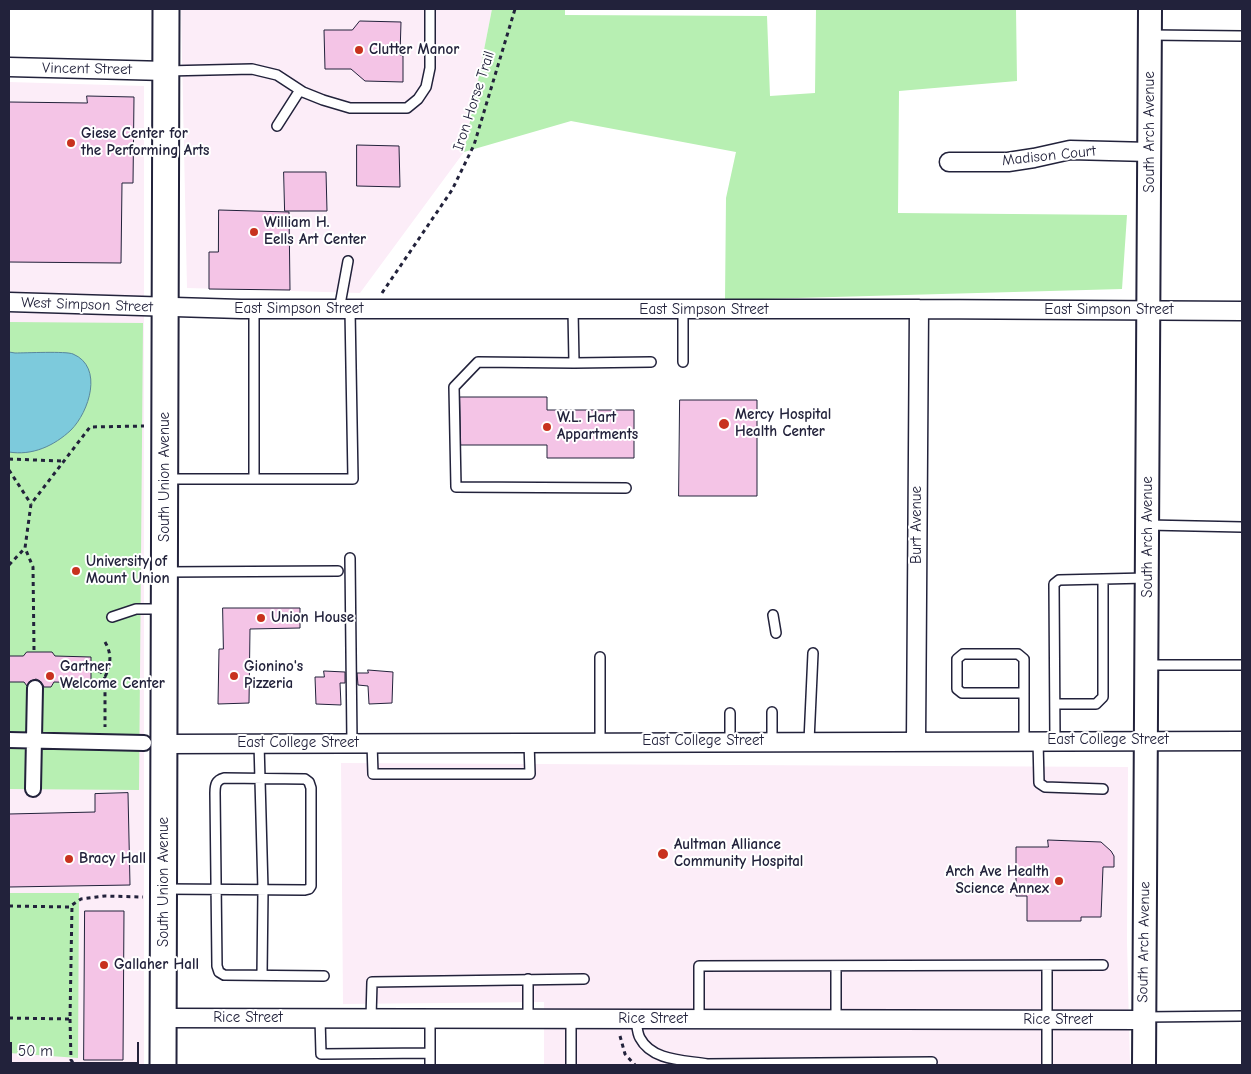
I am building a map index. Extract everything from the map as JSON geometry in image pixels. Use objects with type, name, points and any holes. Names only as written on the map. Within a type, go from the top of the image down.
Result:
[{"type":"main road","name":"South Union Avenue","points":[[162,1065],[163,1018],[153,893],[154,743],[165,609],[166,9]]},
{"type":"street","name":"South Arch Avenue","points":[[1144,1065],[1150,9]]},
{"type":"street","name":"Vincent Street","points":[[9,67],[166,71]]},
{"type":"street","name":"Madison Court","points":[[948,162],[1008,162],[1070,150],[1150,152]]},
{"type":"street","name":"West Simpson Street","points":[[9,302],[165,307]]},
{"type":"street","name":"East Simpson Street","points":[[165,307],[344,310],[919,309],[1242,311]]},
{"type":"street","name":"Burt Avenue","points":[[916,740],[919,309]]},
{"type":"street","points":[[33,789],[35,688]]},
{"type":"street","points":[[9,740],[154,743]]},
{"type":"street","name":"East College Street","points":[[154,743],[916,740],[1242,741]]},
{"type":"street","name":"Rice Street","points":[[163,1018],[1048,1020],[1144,1018]]},
{"type":"lane","points":[[166,71],[252,69],[276,75],[300,90],[323,100],[350,108],[407,108],[418,99],[426,87],[430,68],[430,9]]},
{"type":"lane","points":[[1150,35],[1242,36]]},
{"type":"lane","points":[[277,126],[300,90]]},
{"type":"lane","points":[[165,479],[353,479],[344,310],[348,261]]},
{"type":"lane","points":[[254,309],[254,479]]},
{"type":"lane","points":[[573,310],[574,363]]},
{"type":"lane","points":[[683,310],[683,362]]},
{"type":"lane","points":[[626,488],[456,487],[454,387],[478,362],[651,362]]},
{"type":"lane","points":[[1148,525],[1242,526]]},
{"type":"lane","points":[[350,558],[352,743]]},
{"type":"lane","points":[[165,572],[338,571]]},
{"type":"lane","points":[[1039,740],[1055,704],[1054,584],[1059,580],[1147,578]]},
{"type":"lane","points":[[1055,704],[1096,704],[1103,697],[1103,579]]},
{"type":"lane","points":[[112,617],[136,609],[165,609]]},
{"type":"lane","points":[[773,615],[776,633]]},
{"type":"lane","points":[[809,741],[812,653]]},
{"type":"lane","points":[[1024,693],[962,693],[957,689],[957,659],[963,654],[1018,654],[1024,659],[1024,693],[1039,740],[1038,783],[1045,787],[1103,788]]},
{"type":"lane","points":[[600,657],[600,742]]},
{"type":"lane","points":[[1147,665],[1242,665]]},
{"type":"lane","points":[[772,712],[772,741]]},
{"type":"lane","points":[[730,713],[730,741]]},
{"type":"lane","points":[[372,743],[373,774],[530,774],[529,742]]},
{"type":"lane","points":[[258,743],[261,778],[263,890],[262,975]]},
{"type":"lane","points":[[153,893],[217,890],[305,890],[310,888],[311,788],[309,782],[302,778],[224,778],[216,784],[217,890],[217,966],[219,972],[224,975],[324,976]]},
{"type":"lane","points":[[699,1019],[699,966],[1103,965]]},
{"type":"lane","points":[[836,966],[836,1019]]},
{"type":"lane","points":[[1047,966],[1047,1065]]},
{"type":"lane","points":[[528,979],[528,1019]]},
{"type":"lane","points":[[371,1018],[372,982],[584,979]]},
{"type":"lane","points":[[1144,1018],[1242,1016]]},
{"type":"lane","points":[[320,1018],[322,1054],[430,1053]]},
{"type":"lane","points":[[430,1019],[430,1065]]},
{"type":"lane","points":[[571,1019],[571,1065]]},
{"type":"lane","points":[[636,1019],[639,1037],[650,1051],[670,1058],[707,1064],[932,1062]]},
{"type":"path","name":"Iron Horse Trail","points":[[380,296],[452,190],[474,145],[515,9]]},
{"type":"path","points":[[34,650],[33,567],[25,548],[31,504],[90,427],[144,426]]},
{"type":"path","points":[[9,459],[62,462]]},
{"type":"path","points":[[9,470],[31,504]]},
{"type":"path","points":[[9,565],[25,548]]},
{"type":"path","points":[[105,642],[111,658],[105,678],[105,742]]},
{"type":"path","points":[[91,669],[101,672],[105,678]]},
{"type":"path","points":[[9,906],[69,907],[81,899],[153,893]]},
{"type":"path","points":[[72,905],[70,1019],[71,1060],[75,1065]]},
{"type":"path","points":[[9,1018],[70,1019]]},
{"type":"path","points":[[618,1033],[625,1054],[635,1065]]},
{"type":"shaded area","points":[[181,9],[492,9],[464,152],[360,293],[187,288]]},
{"type":"shaded area","name":"University of Mount Union","points":[[9,82],[144,86],[144,1065],[9,1065]]},
{"type":"shaded area","name":"Aultman Alliance Community Hospital","points":[[341,763],[1128,767],[1127,942],[1130,1065],[544,1065],[544,1002],[343,1004]]},
{"type":"green space","points":[[492,9],[565,9],[565,15],[767,16],[770,96],[815,93],[816,9],[1016,9],[1017,81],[899,91],[898,213],[1127,215],[1122,289],[725,300],[726,198],[736,152],[571,121],[464,152]]},
{"type":"green space","points":[[9,322],[143,323],[139,790],[9,789]]},
{"type":"green space","points":[[9,893],[79,893],[78,1058],[9,1053]]},
{"type":"water","points":[[9,352],[73,354],[83,360],[91,379],[88,401],[78,422],[57,441],[34,451],[9,452]]},
{"type":"building","name":"Clutter Manor","points":[[360,21],[401,22],[400,55],[403,56],[403,82],[365,81],[351,69],[325,69],[324,30],[352,30]]},
{"type":"building","name":"Giese Center for the Performing Arts","points":[[87,96],[134,97],[133,183],[122,183],[121,263],[9,262],[9,102],[87,103]]},
{"type":"building","points":[[357,145],[399,146],[400,187],[357,186]]},
{"type":"building","points":[[284,172],[326,172],[327,211],[285,211]]},
{"type":"building","name":"William H. Eells Art Center","points":[[219,210],[289,212],[290,290],[209,289],[209,252],[218,252]]},
{"type":"building","name":"W.L. Hart Appartments","points":[[460,397],[547,397],[547,410],[634,410],[634,458],[547,458],[547,445],[461,445]]},
{"type":"building","points":[[680,400],[757,400],[757,496],[679,496]]},
{"type":"building","points":[[223,608],[300,608],[300,628],[250,629],[249,703],[218,704],[219,649],[223,649]]},
{"type":"building","name":"Gartner Welcome Center","points":[[27,652],[52,652],[55,656],[91,657],[91,683],[54,682],[51,687],[44,687],[36,679],[30,681],[27,686],[24,682],[9,682],[9,656],[23,656]]},
{"type":"building","points":[[368,670],[393,672],[392,703],[369,704],[368,686],[358,685],[357,673],[368,673]]},
{"type":"building","points":[[324,671],[345,672],[345,683],[340,683],[341,705],[316,704],[315,677],[324,677]]},
{"type":"building","name":"Bracy Hall","points":[[128,793],[130,885],[9,887],[9,814],[95,812],[95,794]]},
{"type":"building","name":"Arch Ave Health Science Annex","points":[[1048,840],[1101,842],[1111,851],[1114,856],[1114,867],[1103,867],[1101,917],[1081,917],[1081,921],[1027,921],[1027,896],[1016,896],[1016,847],[1048,847]]},
{"type":"building","name":"Gallaher Hall","points":[[85,911],[124,911],[123,1060],[84,1060]]},
{"type":"place","name":"Clutter Manor","points":[[359,50]]},
{"type":"place","name":"Giese Center for the Performing Arts","points":[[71,143]]},
{"type":"place","name":"William H. Eells Art Center","points":[[254,232]]},
{"type":"place","name":"Mercy Hospital Health Center","points":[[724,424]]},
{"type":"place","name":"W.L. Hart Appartments","points":[[547,427]]},
{"type":"place","name":"University of Mount Union","points":[[76,571]]},
{"type":"place","name":"Union House","points":[[261,618]]},
{"type":"place","name":"Gartner Welcome Center","points":[[50,676]]},
{"type":"place","name":"Gionino's Pizzeria","points":[[234,676]]},
{"type":"place","name":"Aultman Alliance Community Hospital","points":[[663,854]]},
{"type":"place","name":"Bracy Hall","points":[[69,859]]},
{"type":"place","name":"Arch Ave Health Science Annex","points":[[1059,881]]},
{"type":"place","name":"Gallaher Hall","points":[[104,965]]}]
